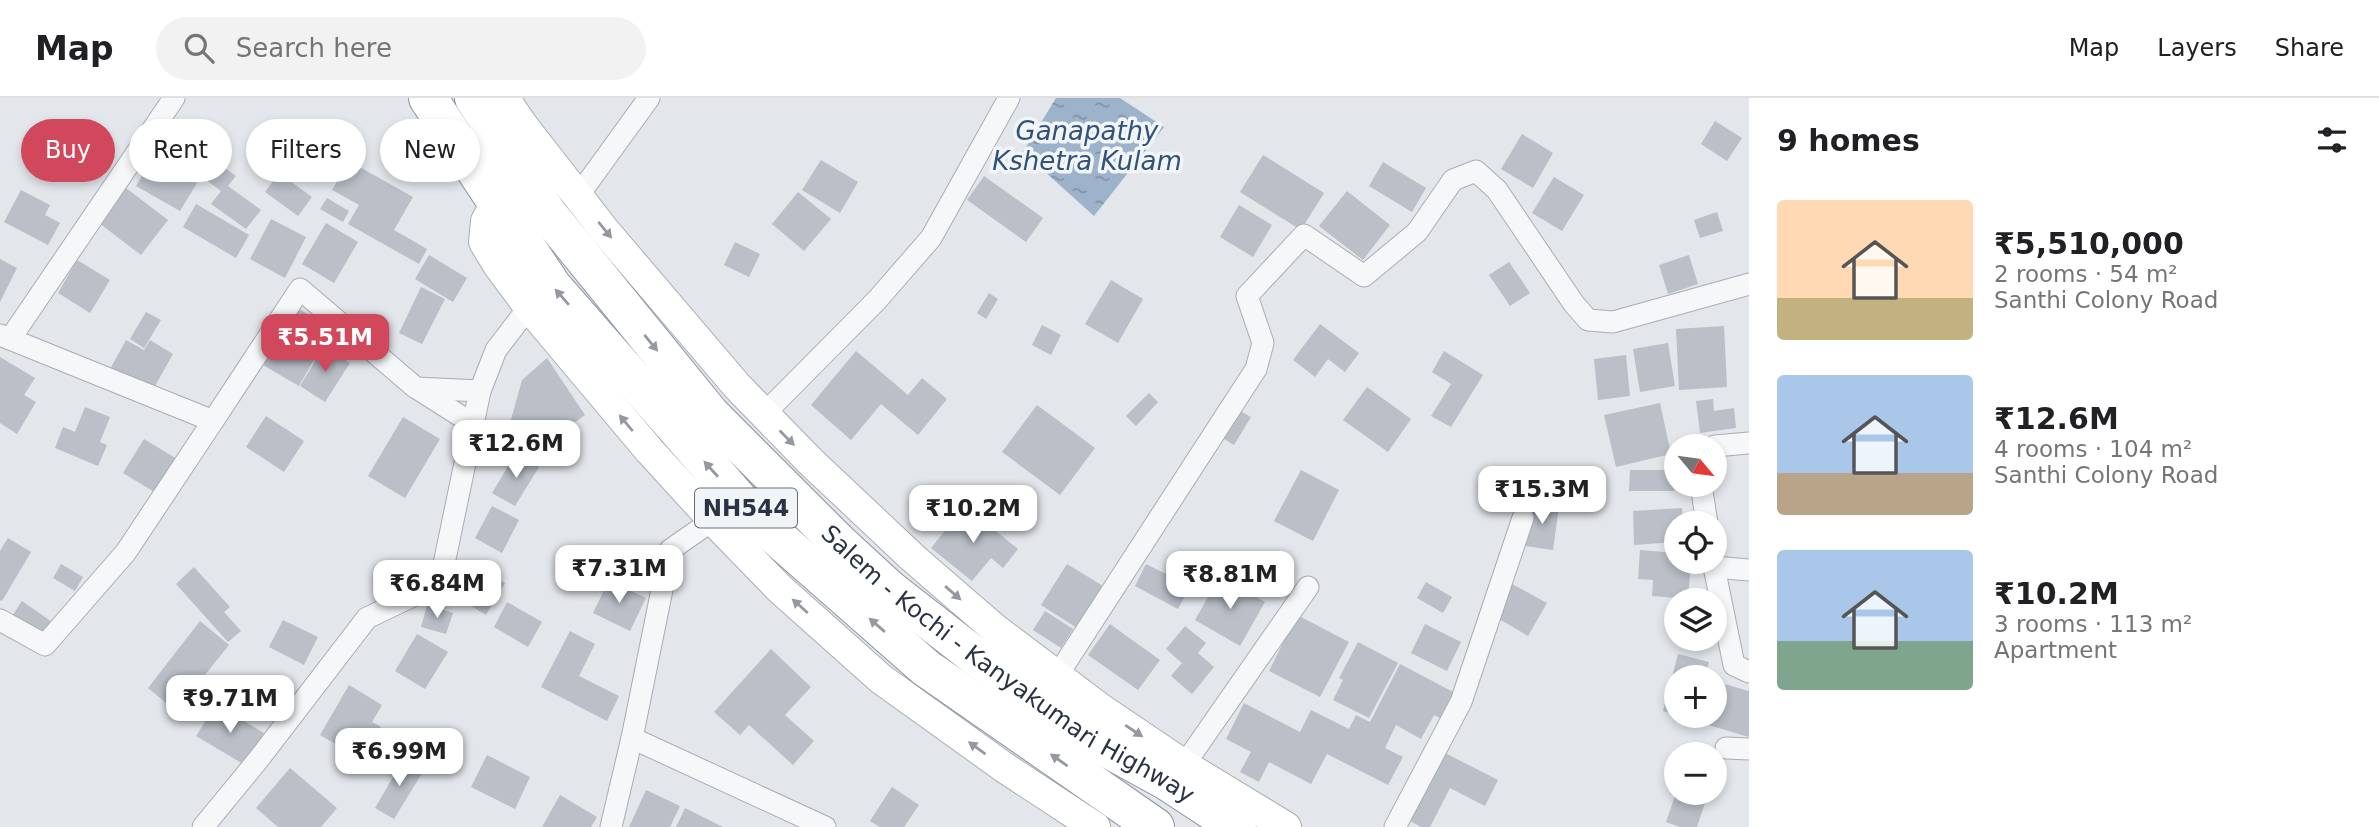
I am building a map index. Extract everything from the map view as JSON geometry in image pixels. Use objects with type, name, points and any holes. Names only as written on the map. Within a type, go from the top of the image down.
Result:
[{"type":"highway","name":"Salem - Kochi - Kanyakumari Highway","points":[[428,98],[552,286],[753,516],[926,668],[1155,827]]},
{"type":"highway","name":"Salem - Kochi - Kanyakumari Highway","points":[[474,98],[547,213],[691,391],[711,415],[839,543],[889,589],[975,656],[1091,740],[1167,781],[1237,827]]},
{"type":"street","points":[[174,98],[5,337],[213,421]]},
{"type":"street","points":[[504,98],[578,196],[737,386],[913,558],[995,629],[1101,709],[1184,765],[1286,827]]},
{"type":"street","points":[[578,196],[649,98]]},
{"type":"street","points":[[764,414],[869,309],[931,238],[1009,98]]},
{"type":"street","points":[[1057,676],[1256,369],[1263,343],[1247,296],[1304,235],[1364,276],[1416,232],[1453,180],[1476,171],[1497,191],[1574,304],[1588,320],[1613,323],[1749,284]]},
{"type":"street","points":[[496,203],[486,221],[484,242],[498,265],[529,307],[649,450],[713,520],[780,589],[881,679],[1005,768],[1095,827]]},
{"type":"street","points":[[0,620],[45,645],[126,552],[300,289],[416,388],[473,424]]},
{"type":"street","points":[[203,827],[367,618],[440,583],[480,391],[496,350],[529,307]]},
{"type":"street","points":[[416,388],[480,391]]},
{"type":"street","points":[[1727,445],[1749,443]]},
{"type":"street","points":[[1395,827],[1461,702],[1523,518]]},
{"type":"street","points":[[611,827],[670,550],[713,520]]},
{"type":"street","points":[[1727,567],[1749,570]]},
{"type":"street","points":[[1715,574],[1734,665],[1749,672]]},
{"type":"street","points":[[1184,765],[1308,587]]},
{"type":"street","points":[[632,738],[825,827]]},
{"type":"street","points":[[1727,748],[1749,749]]},
{"type":"water","name":"Ganapathy Kshetra Kulam","points":[[1056,98],[1120,98],[1164,127],[1094,216],[1023,152]]},
{"type":"building","points":[[1715,121],[1742,138],[1727,161],[1701,144]]},
{"type":"building","points":[[1522,134],[1553,153],[1533,188],[1501,169]]},
{"type":"building","points":[[1263,155],[1324,193],[1301,230],[1240,192]]},
{"type":"building","points":[[821,160],[858,182],[840,213],[802,190]]},
{"type":"building","points":[[1383,162],[1426,188],[1412,212],[1369,186]]},
{"type":"building","points":[[366,171],[380,178],[380,182],[386,182],[413,197],[394,230],[427,249],[419,264],[348,224],[359,205],[332,190],[337,182],[366,182]]},
{"type":"building","points":[[984,176],[1043,218],[1026,242],[967,200]]},
{"type":"building","points":[[1554,177],[1584,195],[1562,231],[1532,213]]},
{"type":"building","points":[[138,182],[197,183],[180,211],[136,186]]},
{"type":"building","points":[[209,182],[231,182],[228,186],[261,210],[246,229],[211,204],[221,191]]},
{"type":"building","points":[[272,182],[291,182],[312,197],[298,216],[265,192]]},
{"type":"building","points":[[126,188],[168,220],[141,255],[99,223]]},
{"type":"building","points":[[21,190],[50,205],[45,215],[60,223],[48,245],[4,222]]},
{"type":"building","points":[[1347,191],[1390,225],[1363,260],[1319,226]]},
{"type":"building","points":[[798,192],[831,219],[804,251],[772,224]]},
{"type":"building","points":[[327,198],[349,211],[343,222],[320,209]]},
{"type":"building","points":[[196,204],[249,235],[236,258],[183,227]]},
{"type":"building","points":[[1239,205],[1272,225],[1253,257],[1220,237]]},
{"type":"building","points":[[1717,212],[1723,231],[1700,238],[1694,220]]},
{"type":"building","points":[[271,219],[306,237],[285,278],[250,259]]},
{"type":"building","points":[[326,223],[358,242],[334,283],[302,264]]},
{"type":"building","points":[[735,242],[760,254],[749,277],[724,265]]},
{"type":"building","points":[[429,255],[467,278],[453,302],[415,279]]},
{"type":"building","points":[[1689,255],[1698,284],[1668,294],[1659,265]]},
{"type":"building","points":[[0,259],[17,268],[0,302]]},
{"type":"building","points":[[77,260],[110,280],[90,313],[58,293]]},
{"type":"building","points":[[1509,262],[1530,293],[1510,306],[1489,275]]},
{"type":"building","points":[[1111,280],[1143,299],[1118,343],[1085,324]]},
{"type":"building","points":[[421,287],[445,299],[422,344],[399,333]]},
{"type":"building","points":[[989,293],[998,299],[986,319],[977,313]]},
{"type":"building","points":[[297,308],[332,328],[299,386],[263,365]]},
{"type":"building","points":[[146,312],[161,320],[144,348],[130,339]]},
{"type":"building","points":[[1320,324],[1359,353],[1345,372],[1328,359],[1315,377],[1293,360]]},
{"type":"building","points":[[1042,325],[1061,335],[1051,355],[1032,345]]},
{"type":"building","points":[[1724,326],[1727,387],[1679,390],[1676,329]]},
{"type":"building","points":[[126,340],[144,350],[150,340],[173,354],[150,395],[109,371]]},
{"type":"building","points":[[1668,343],[1675,386],[1640,392],[1633,349]]},
{"type":"building","points":[[324,346],[350,363],[325,402],[300,386]]},
{"type":"building","points":[[856,351],[908,395],[922,378],[947,399],[918,435],[881,404],[851,440],[811,405]]},
{"type":"building","points":[[1444,351],[1483,375],[1451,427],[1431,416],[1451,384],[1432,372]]},
{"type":"building","points":[[1626,355],[1630,396],[1598,400],[1594,359]]},
{"type":"building","points":[[0,357],[35,378],[24,395],[36,402],[17,434],[0,423]]},
{"type":"building","points":[[547,358],[585,415],[539,449],[507,434],[522,380]]},
{"type":"building","points":[[1367,387],[1411,419],[1388,452],[1343,420]]},
{"type":"building","points":[[1149,393],[1158,402],[1136,426],[1126,416]]},
{"type":"building","points":[[1713,399],[1714,411],[1734,408],[1736,428],[1700,433],[1696,401]]},
{"type":"building","points":[[1660,403],[1667,434],[1664,434],[1664,456],[1616,467],[1604,415]]},
{"type":"building","points":[[1037,405],[1095,448],[1060,495],[1002,452]]},
{"type":"building","points":[[85,407],[110,417],[100,442],[107,445],[98,466],[55,448],[63,427],[75,432]]},
{"type":"building","points":[[1233,407],[1251,417],[1234,445],[1216,434]]},
{"type":"building","points":[[266,416],[304,441],[284,472],[246,447]]},
{"type":"building","points":[[403,417],[440,439],[405,498],[368,476]]},
{"type":"building","points":[[144,439],[177,459],[156,493],[123,473]]},
{"type":"building","points":[[516,453],[539,467],[515,506],[492,493]]},
{"type":"building","points":[[1301,470],[1339,490],[1313,541],[1274,521]]},
{"type":"building","points":[[1630,470],[1664,470],[1664,491],[1629,491]]},
{"type":"building","points":[[1531,503],[1559,507],[1553,550],[1525,546]]},
{"type":"building","points":[[492,506],[519,520],[502,553],[475,538]]},
{"type":"building","points":[[965,506],[1018,549],[1003,568],[991,558],[972,581],[931,548]]},
{"type":"building","points":[[1682,508],[1682,511],[1664,511],[1664,543],[1634,545],[1633,511]]},
{"type":"building","points":[[8,538],[31,552],[2,601],[0,551]]},
{"type":"building","points":[[1640,550],[1664,552],[1664,574],[1690,574],[1689,588],[1664,588],[1664,597],[1652,596],[1653,580],[1638,579]]},
{"type":"building","points":[[61,564],[83,577],[75,591],[53,578]]},
{"type":"building","points":[[1067,564],[1103,586],[1077,628],[1041,605]]},
{"type":"building","points":[[1146,564],[1190,586],[1178,609],[1135,586]]},
{"type":"building","points":[[473,565],[505,583],[486,615],[455,596]]},
{"type":"building","points":[[194,567],[230,607],[224,612],[241,631],[228,642],[176,584]]},
{"type":"building","points":[[1220,576],[1265,602],[1240,646],[1195,620]]},
{"type":"building","points":[[609,580],[646,598],[630,631],[593,613]]},
{"type":"building","points":[[1426,582],[1452,597],[1443,613],[1417,598]]},
{"type":"building","points":[[1512,584],[1547,603],[1528,636],[1494,616]]},
{"type":"building","points":[[22,601],[52,622],[40,640],[10,619]]},
{"type":"building","points":[[507,602],[542,622],[528,647],[494,627]]},
{"type":"building","points":[[427,605],[453,613],[446,634],[421,627]]},
{"type":"building","points":[[1045,611],[1073,629],[1061,648],[1033,630]]},
{"type":"building","points":[[1297,615],[1349,642],[1320,697],[1269,671]]},
{"type":"building","points":[[283,620],[318,637],[304,665],[269,647]]},
{"type":"building","points":[[200,621],[229,645],[176,711],[148,688]]},
{"type":"building","points":[[1110,624],[1160,660],[1138,690],[1088,655]]},
{"type":"building","points":[[1425,624],[1461,642],[1447,671],[1411,653]]},
{"type":"building","points":[[1185,626],[1206,643],[1198,653],[1214,667],[1192,694],[1171,676],[1182,663],[1166,649]]},
{"type":"building","points":[[570,631],[595,644],[579,676],[619,696],[607,721],[541,687]]},
{"type":"building","points":[[417,634],[448,652],[425,689],[395,671]]},
{"type":"building","points":[[1358,642],[1398,663],[1369,718],[1333,700],[1343,680],[1339,678]]},
{"type":"building","points":[[771,649],[811,687],[785,715],[814,741],[793,765],[749,725],[740,735],[714,712]]},
{"type":"building","points":[[1678,654],[1709,662],[1708,665],[1675,665]]},
{"type":"building","points":[[1400,664],[1459,695],[1446,721],[1434,715],[1421,739],[1396,725],[1385,748],[1403,757],[1388,785],[1327,754],[1311,784],[1269,762],[1259,782],[1240,772],[1251,752],[1226,739],[1244,703],[1300,732],[1311,710],[1349,729],[1356,715],[1370,722]]},
{"type":"building","points":[[349,685],[382,705],[372,722],[381,727],[362,759],[320,735]]},
{"type":"building","points":[[1727,685],[1749,691],[1749,737],[1718,728],[1727,728]]},
{"type":"building","points":[[216,704],[264,733],[245,765],[196,736]]},
{"type":"building","points":[[1445,753],[1498,780],[1485,806],[1450,788],[1430,827],[1421,827],[1410,821]]},
{"type":"building","points":[[487,755],[530,777],[515,809],[471,787]]},
{"type":"building","points":[[404,758],[424,770],[394,819],[375,808]]},
{"type":"building","points":[[290,768],[337,808],[321,827],[278,827],[256,808]]},
{"type":"building","points":[[892,787],[919,805],[904,827],[880,827],[870,821]]},
{"type":"building","points":[[646,790],[680,806],[670,827],[629,827]]},
{"type":"building","points":[[560,795],[597,817],[591,827],[542,827]]},
{"type":"building","points":[[1672,805],[1704,805],[1697,827],[1680,827],[1666,822]]},
{"type":"building","points":[[685,808],[723,827],[676,827]]}]
